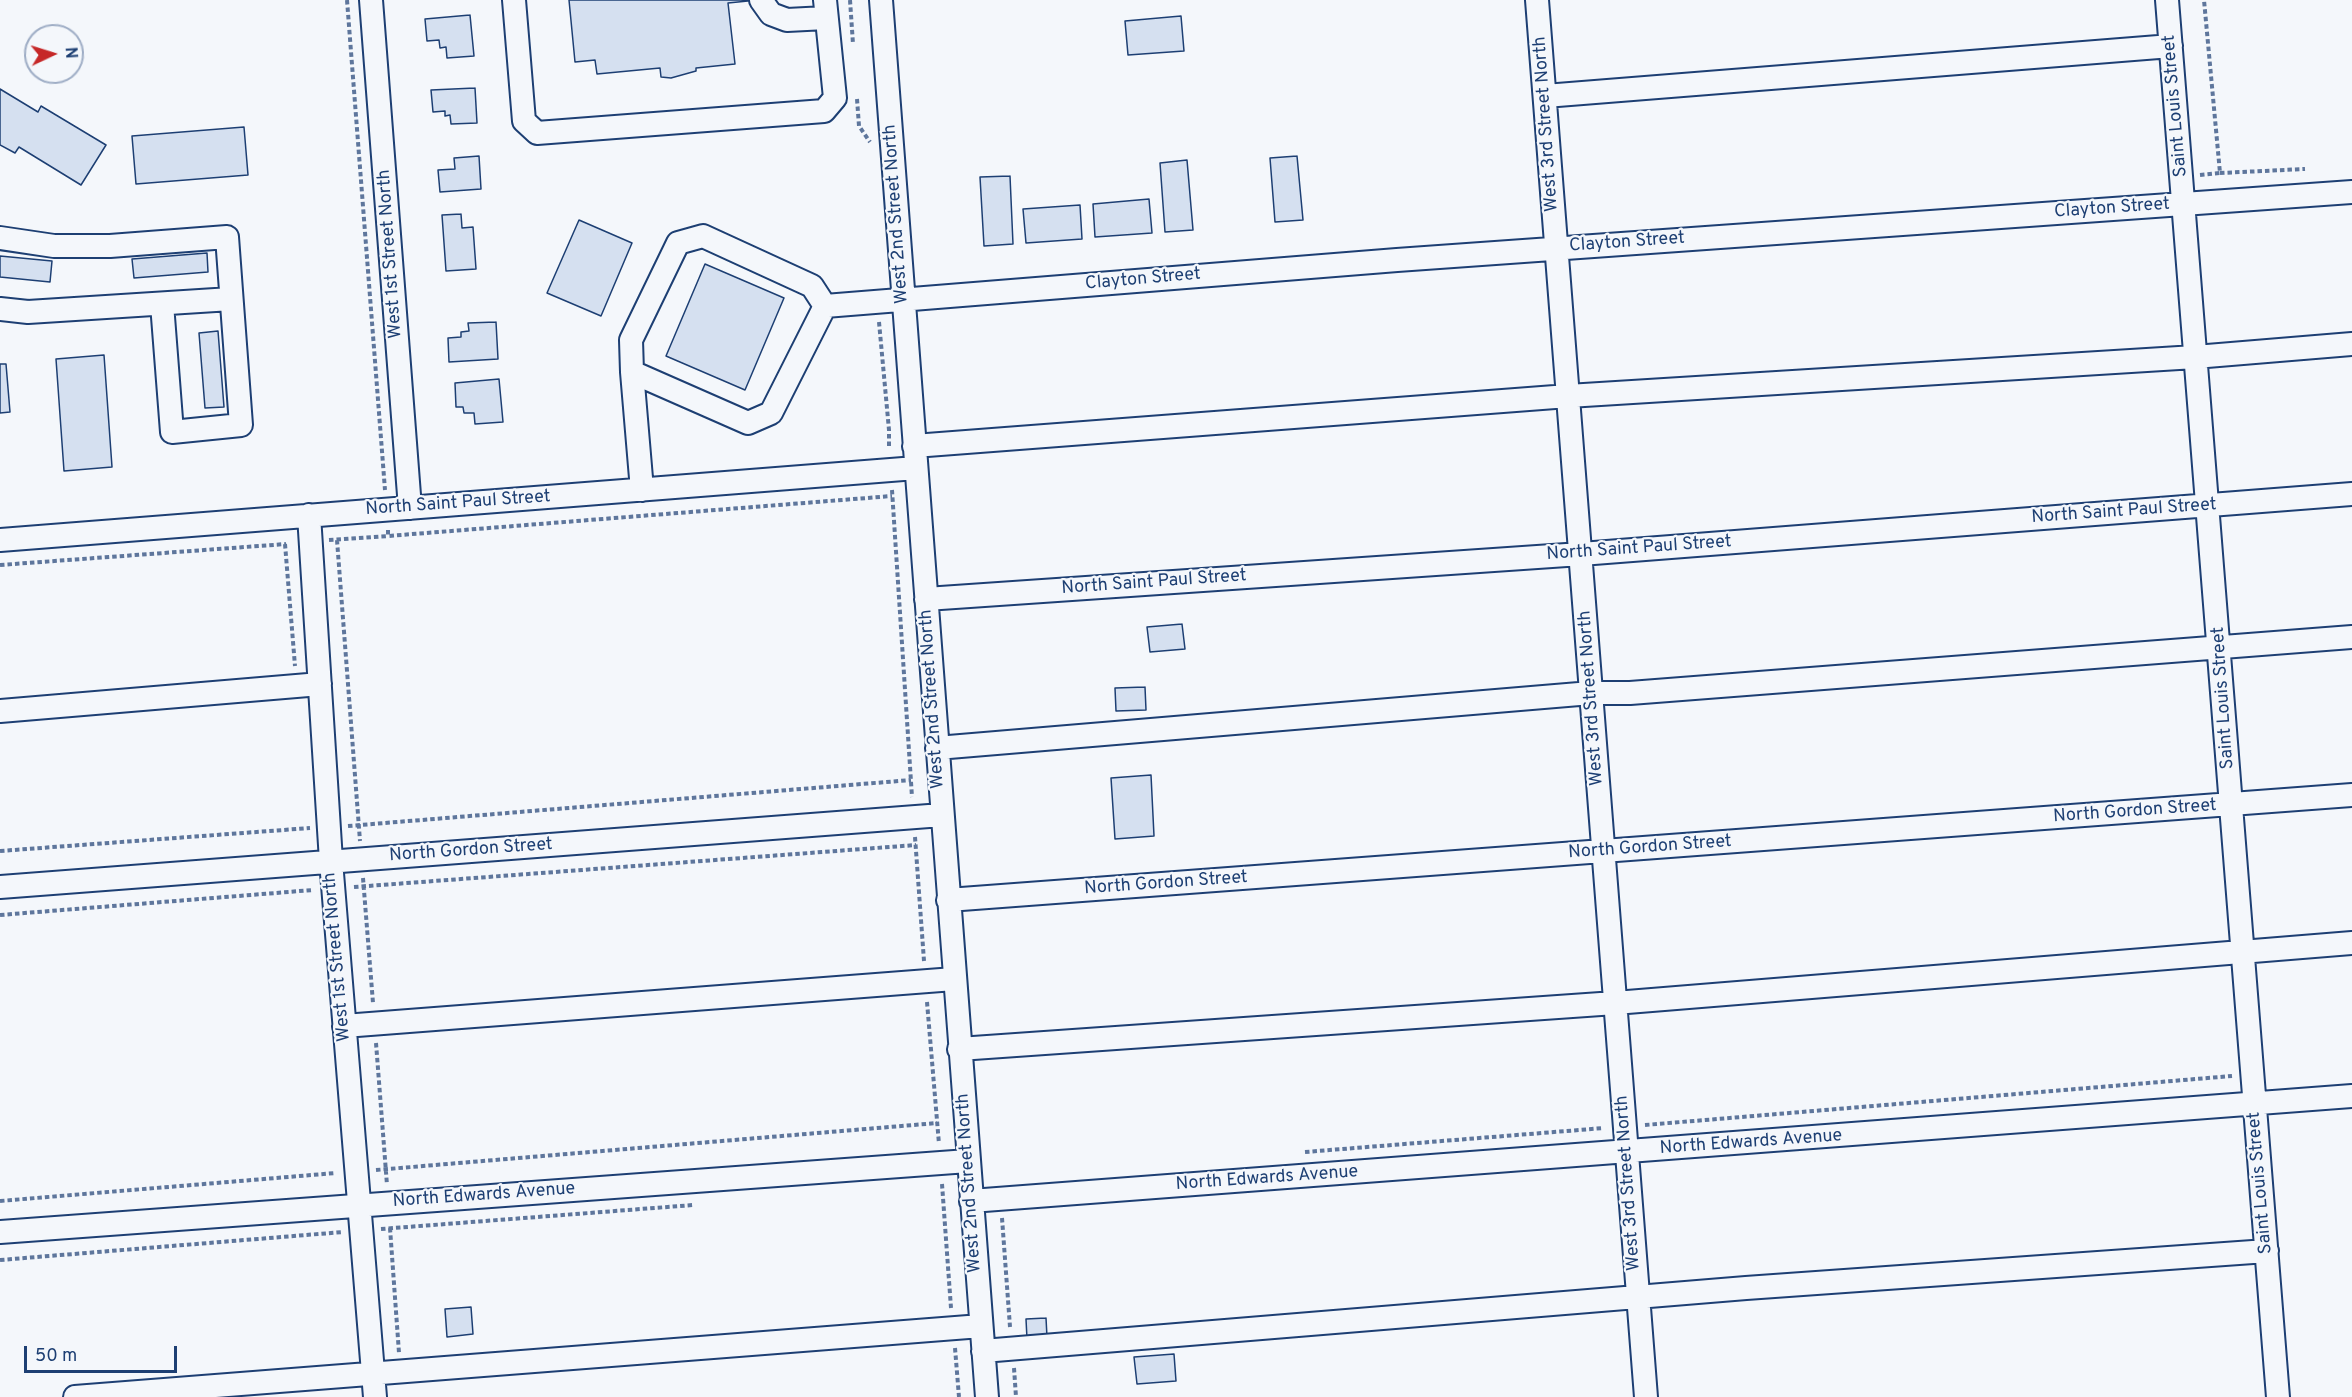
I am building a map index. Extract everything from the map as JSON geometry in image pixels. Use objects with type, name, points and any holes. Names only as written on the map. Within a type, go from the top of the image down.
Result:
[{"type":"street","name":"West 1st Street North","points":[[371,0],[410,508]]},
{"type":"street","points":[[514,0],[524,121],[537,133],[824,111],[835,98],[826,9],[787,20],[771,14],[761,0]]},
{"type":"street","name":"West 2nd Street North","points":[[881,0],[987,1397]]},
{"type":"street","name":"West 3rd Street North","points":[[1537,0],[1646,1397]]},
{"type":"street","name":"Saint Louis Street","points":[[2167,0],[2209,505],[2278,1397]]},
{"type":"street","points":[[1545,96],[2171,46]]},
{"type":"street","name":"Clayton Street","points":[[825,306],[1557,248],[2352,192]]},
{"type":"street","points":[[632,372],[748,423],[771,413],[825,306],[812,286],[703,236],[678,243],[631,340],[632,372],[642,490]]},
{"type":"street","points":[[0,238],[54,246],[110,246],[227,237],[241,425],[172,432],[162,304]]},
{"type":"street","points":[[0,309],[28,312],[231,299]]},
{"type":"street","points":[[914,446],[1568,396],[2195,357],[2352,344]]},
{"type":"street","name":"North Saint Paul Street","points":[[0,540],[916,468]]},
{"type":"street","name":"North Saint Paul Street","points":[[926,599],[1581,554],[2352,494]]},
{"type":"street","name":"West 1st Street North","points":[[309,515],[330,861],[375,1397]]},
{"type":"street","points":[[937,748],[1592,693],[1630,693],[2352,637]]},
{"type":"street","points":[[0,711],[321,684]]},
{"type":"street","name":"North Gordon Street","points":[[948,900],[2352,795]]},
{"type":"street","name":"North Gordon Street","points":[[0,887],[942,815]]},
{"type":"street","points":[[959,1049],[1616,1003],[2352,943]]},
{"type":"street","points":[[344,1026],[954,979]]},
{"type":"street","name":"North Edwards Avenue","points":[[971,1201],[2352,1096]]},
{"type":"street","name":"North Edwards Avenue","points":[[0,1232],[968,1161]]},
{"type":"street","points":[[983,1350],[1638,1297],[2267,1251]]},
{"type":"street","points":[[75,1397],[981,1326]]},
{"type":"path","points":[[347,0],[388,536]]},
{"type":"path","points":[[850,0],[853,46]]},
{"type":"path","points":[[2204,0],[2220,173]]},
{"type":"path","points":[[857,92],[859,126],[871,143]]},
{"type":"path","points":[[2182,176],[2305,169]]},
{"type":"path","points":[[878,301],[889,430],[915,844],[958,1397]]},
{"type":"path","points":[[0,566],[892,496]]},
{"type":"path","points":[[337,540],[401,1372]]},
{"type":"path","points":[[0,851],[359,825],[911,780]]},
{"type":"path","points":[[0,915],[915,844]]},
{"type":"path","points":[[1305,1152],[2233,1076],[2232,1065]]},
{"type":"path","points":[[0,1202],[937,1123]]},
{"type":"path","points":[[0,1260],[695,1204]]},
{"type":"path","points":[[1001,1217],[1016,1397]]},
{"type":"building","points":[[569,0],[758,0],[728,3],[735,64],[696,68],[696,71],[671,78],[661,77],[660,68],[597,74],[595,60],[575,62]]},
{"type":"building","points":[[470,15],[474,56],[447,58],[446,47],[440,48],[439,40],[427,41],[425,19]]},
{"type":"building","points":[[1181,16],[1184,51],[1128,55],[1125,21]]},
{"type":"building","points":[[475,88],[477,123],[451,124],[450,115],[445,116],[445,111],[433,112],[431,90]]},
{"type":"building","points":[[0,89],[38,112],[41,106],[106,145],[81,185],[19,147],[15,153],[0,145]]},
{"type":"building","points":[[244,127],[248,175],[136,184],[132,136]]},
{"type":"building","points":[[479,156],[481,189],[440,192],[438,170],[455,169],[454,158]]},
{"type":"building","points":[[1297,156],[1303,220],[1275,222],[1270,158]]},
{"type":"building","points":[[1187,160],[1193,230],[1165,232],[1160,163]]},
{"type":"building","points":[[1010,176],[1013,244],[984,246],[980,177]]},
{"type":"building","points":[[1149,199],[1152,233],[1095,237],[1093,204]]},
{"type":"building","points":[[1080,205],[1082,239],[1026,243],[1023,209]]},
{"type":"building","points":[[461,214],[462,228],[473,227],[476,269],[446,271],[442,215]]},
{"type":"building","points":[[579,220],[632,243],[601,316],[547,293]]},
{"type":"building","points":[[207,253],[208,272],[134,278],[132,259]]},
{"type":"building","points":[[0,256],[52,261],[50,282],[0,277]]},
{"type":"building","points":[[705,264],[784,298],[745,390],[666,356]]},
{"type":"building","points":[[496,322],[498,359],[449,362],[448,338],[461,337],[461,332],[469,331],[468,323]]},
{"type":"building","points":[[218,331],[224,407],[205,408],[199,333]]},
{"type":"building","points":[[104,355],[112,467],[64,471],[56,359]]},
{"type":"building","points":[[0,364],[6,364],[10,412],[0,413]]},
{"type":"building","points":[[499,379],[503,422],[475,424],[474,413],[464,413],[463,407],[456,407],[455,383]]},
{"type":"building","points":[[1182,624],[1185,649],[1150,652],[1147,627]]},
{"type":"building","points":[[1145,687],[1146,710],[1116,711],[1115,688]]},
{"type":"building","points":[[1151,775],[1154,836],[1115,839],[1111,778]]},
{"type":"building","points":[[471,1307],[473,1334],[447,1337],[445,1309]]},
{"type":"building","points":[[1046,1318],[1047,1337],[1027,1339],[1026,1319]]},
{"type":"building","points":[[1174,1354],[1176,1381],[1137,1384],[1134,1357]]}]
